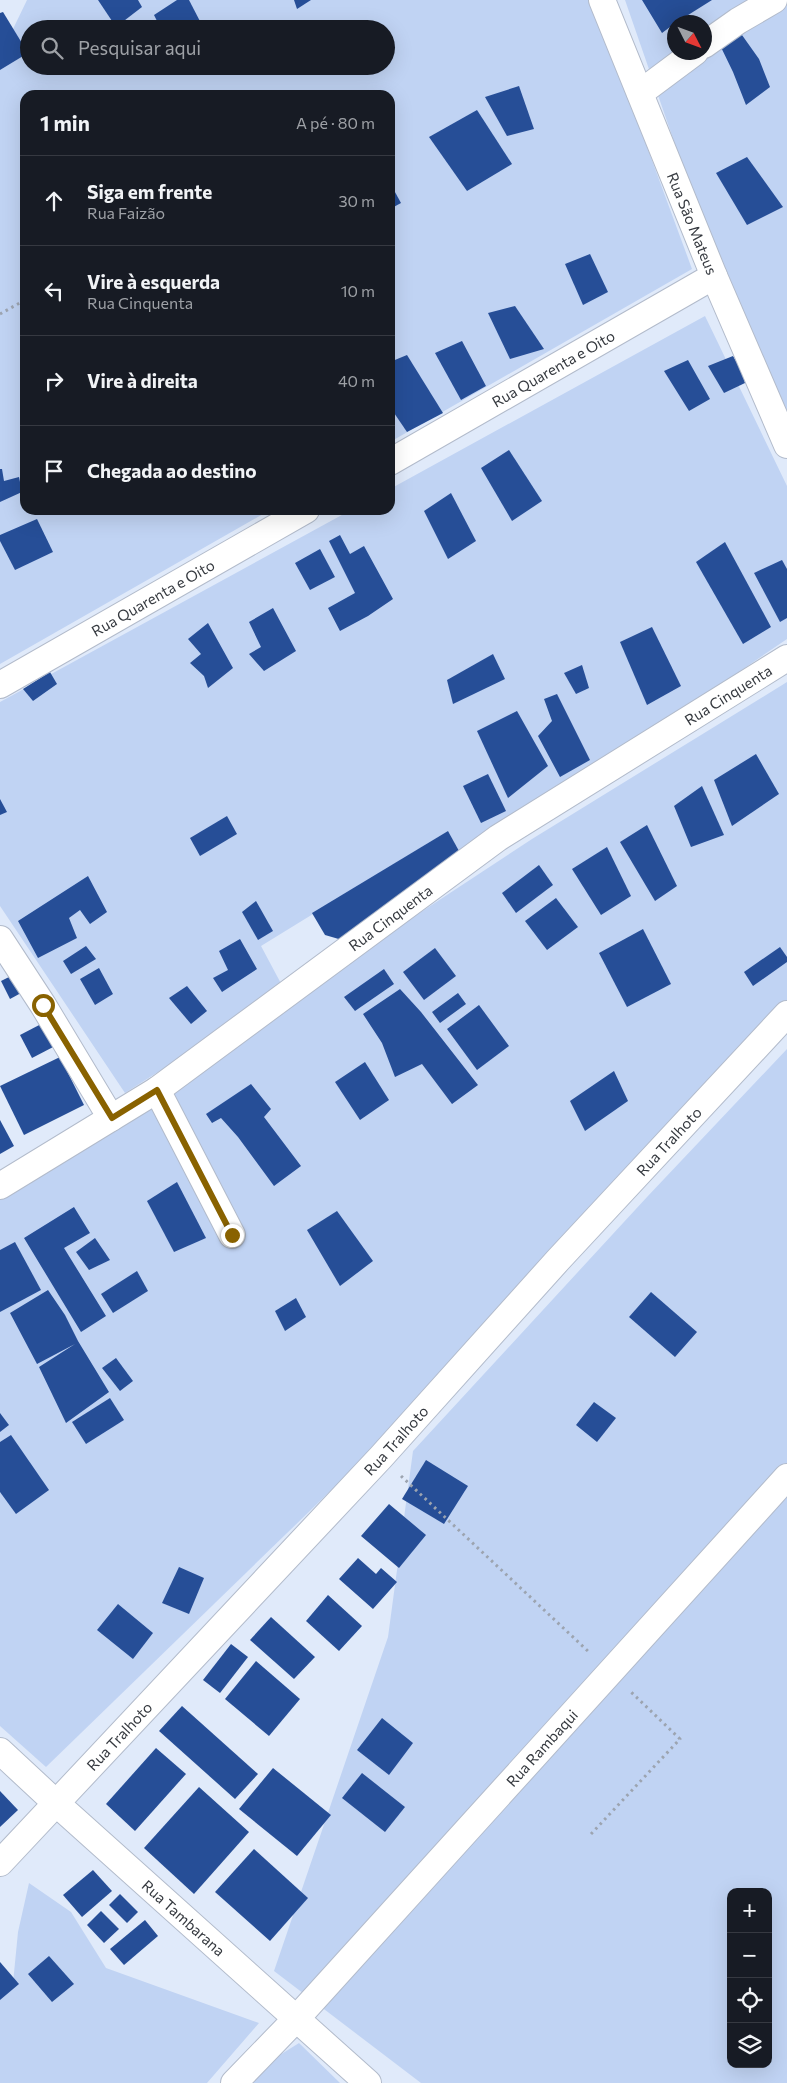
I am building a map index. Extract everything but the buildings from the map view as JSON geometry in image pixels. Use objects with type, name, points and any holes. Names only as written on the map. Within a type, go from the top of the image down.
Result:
[{"type":"street","name":"Rua São Mateus","points":[[602,0],[714,276],[787,445]]},
{"type":"street","points":[[712,39],[738,20],[774,0]]},
{"type":"street","points":[[640,93],[684,60]]},
{"type":"street","name":"Rua Quarenta e Oito","points":[[395,459],[714,276]]},
{"type":"street","name":"Rua Quarenta e Oito","points":[[0,685],[297,515]]},
{"type":"street","name":"Rua Cinquenta","points":[[0,1186],[157,1090],[498,838],[787,658]]},
{"type":"street","points":[[0,939],[112,1118]]},
{"type":"street","name":"Rua Tralhoto","points":[[0,1863],[381,1457],[558,1260],[787,1014]]},
{"type":"street","points":[[157,1090],[232,1235]]},
{"type":"street","name":"Rua Rambaqui","points":[[234,2083],[296,2018],[787,1477]]},
{"type":"street","name":"Rua Tambarana","points":[[0,1751],[368,2083]]},
{"type":"path","points":[[0,314],[20,303]]},
{"type":"path","points":[[381,1457],[680,1739],[591,1834]]},
{"type":"shaded area","points":[[27,0],[593,0],[692,269],[395,439],[395,90],[20,90],[20,515],[261,515],[0,664],[0,56]]},
{"type":"shaded area","points":[[625,0],[787,0],[787,445],[747,352]]},
{"type":"shaded area","points":[[705,316],[787,486],[787,639],[464,860],[448,831],[261,946],[285,991],[125,1093],[0,906],[0,702],[342,515],[395,515],[395,486]]},
{"type":"shaded area","points":[[787,682],[787,1000],[420,1404],[46,1767],[0,1726],[0,1189],[532,839]]},
{"type":"shaded area","points":[[787,1049],[787,2083],[421,2083],[274,1971],[388,1637],[413,1451],[647,1197]]},
{"type":"shaded area","points":[[29,1883],[71,1912],[106,1968],[259,2023],[207,2083],[0,2083],[0,1988],[13,1983],[18,1932]]},
{"type":"shaded area","points":[[299,2043],[340,2083],[235,2083]]},
{"type":"route","points":[[43,1005],[112,1118],[157,1090],[232,1235]]}]
